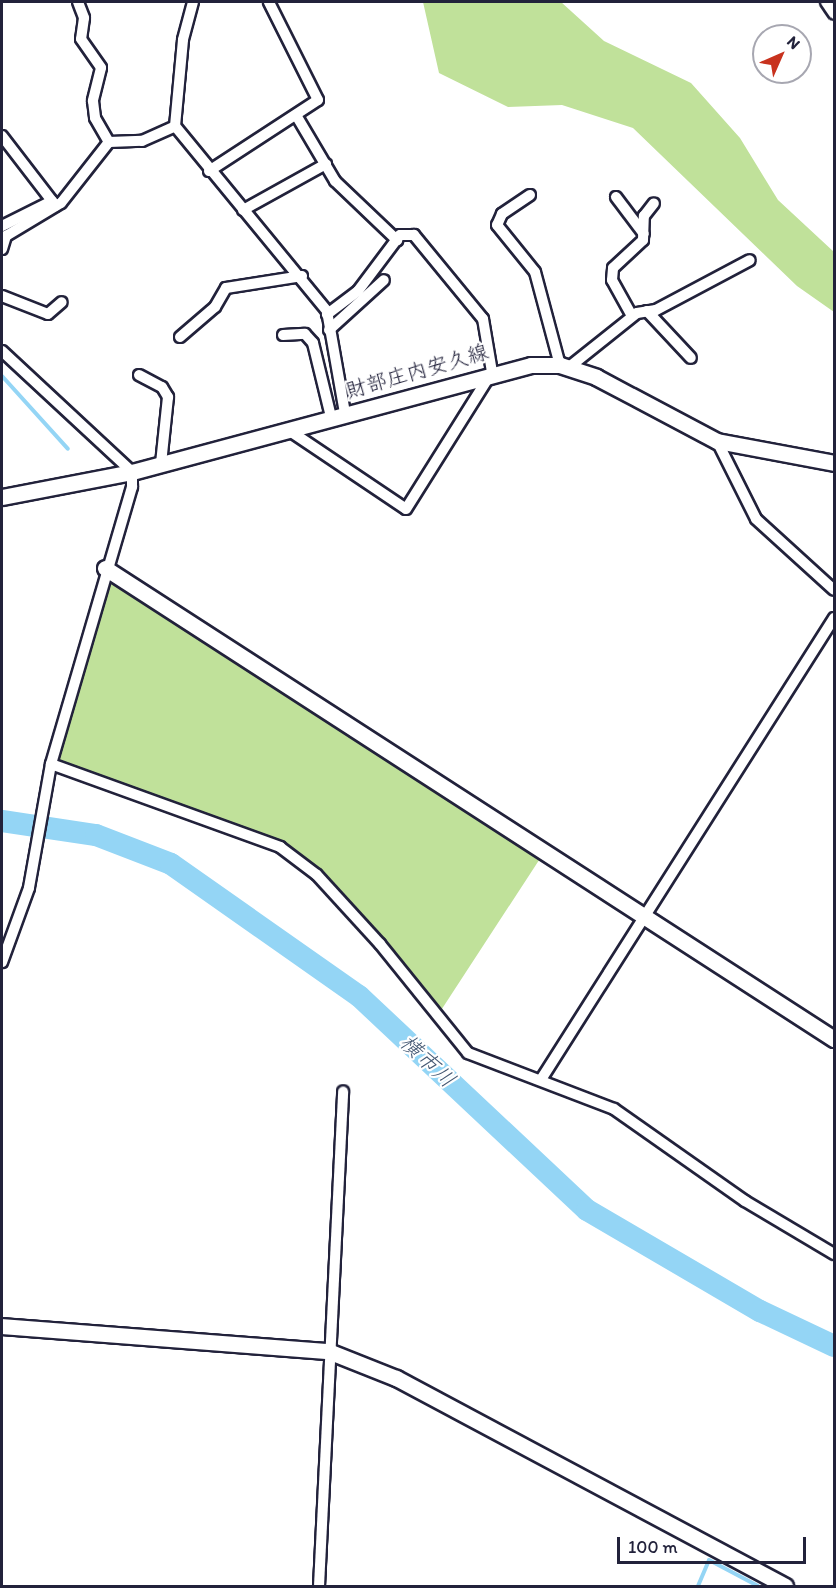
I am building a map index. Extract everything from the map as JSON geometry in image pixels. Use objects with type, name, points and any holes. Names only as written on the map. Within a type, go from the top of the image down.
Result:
[{"type":"street","points":[[78,2],[84,18],[81,39],[101,68],[93,101],[95,118],[109,142]]},
{"type":"street","points":[[193,2],[183,40],[175,126],[208,171],[302,276],[327,314],[338,415]]},
{"type":"street","points":[[208,171],[318,100],[318,93],[269,2]]},
{"type":"street","points":[[826,2],[834,14]]},
{"type":"street","points":[[296,115],[353,202],[397,240]]},
{"type":"street","points":[[2,249],[6,236],[54,204],[109,142],[142,141],[175,126]]},
{"type":"street","points":[[2,136],[54,204]]},
{"type":"street","points":[[243,210],[326,164]]},
{"type":"street","points":[[530,195],[502,214],[497,225],[535,273],[564,366],[717,441],[834,463]]},
{"type":"street","points":[[616,197],[644,234]]},
{"type":"street","points":[[632,316],[612,280],[613,268],[644,234],[646,210],[654,203]]},
{"type":"street","points":[[2,226],[54,204]]},
{"type":"street","points":[[287,429],[406,509],[492,372],[483,319],[429,249],[414,235],[397,240],[358,291],[327,314]]},
{"type":"street","points":[[564,366],[632,316],[647,311],[750,260]]},
{"type":"street","points":[[180,337],[215,307],[226,288],[302,276]]},
{"type":"street","points":[[329,330],[384,280]]},
{"type":"street","points":[[2,296],[48,314],[62,302]]},
{"type":"street","points":[[647,311],[692,358]]},
{"type":"street","points":[[283,335],[306,334],[313,343],[338,415]]},
{"type":"street","points":[[2,351],[132,472],[51,764],[32,875],[2,962]]},
{"type":"street","name":"財部庄内安久線","points":[[2,497],[132,472],[492,372],[564,366]]},
{"type":"street","points":[[140,375],[162,387],[168,398],[161,464]]},
{"type":"street","points":[[717,441],[756,519],[834,590]]},
{"type":"street","points":[[105,568],[834,1039]]},
{"type":"street","points":[[542,1078],[834,618]]},
{"type":"street","points":[[51,764],[280,847],[317,875],[380,944],[468,1053],[542,1078],[614,1109],[745,1201],[834,1254]]},
{"type":"street","points":[[319,1587],[328,1350],[343,1092]]},
{"type":"street","points":[[2,1326],[328,1350],[396,1378],[785,1587]]},
{"type":"green space","points":[[423,2],[561,2],[604,41],[691,83],[740,138],[778,200],[834,252],[834,312],[797,286],[633,128],[562,105],[508,107],[439,73]]},
{"type":"green space","points":[[105,568],[545,851],[436,1018],[380,944],[299,859],[51,764]]},
{"type":"waterway","points":[[2,376],[68,449]]},
{"type":"waterway","name":"横市川","points":[[2,821],[96,835],[171,864],[359,996],[587,1210],[760,1311],[834,1346]]},
{"type":"waterway","points":[[698,1586],[709,1560],[758,1586]]}]
